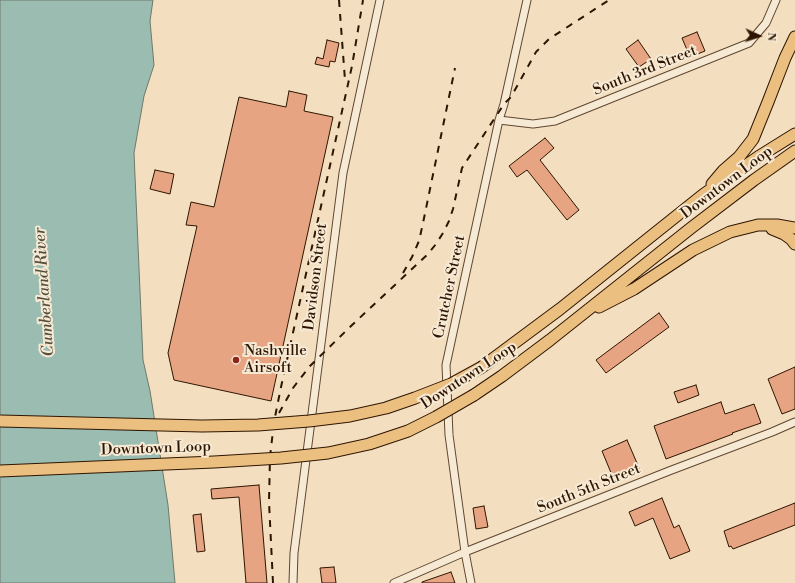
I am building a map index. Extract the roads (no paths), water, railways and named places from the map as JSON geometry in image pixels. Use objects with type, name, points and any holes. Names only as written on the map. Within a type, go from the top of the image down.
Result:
[{"type":"highway","points":[[704,194],[723,171],[739,157],[753,139],[785,58],[795,37]]},
{"type":"highway","name":"Downtown Loop","points":[[0,421],[202,426],[258,425],[350,416],[386,408],[415,398],[451,384],[482,367],[560,309],[704,194],[795,134]]},
{"type":"highway","name":"Downtown Loop","points":[[0,471],[281,458],[328,453],[369,444],[408,432],[474,395],[508,371],[754,180],[795,151]]},
{"type":"highway","points":[[578,318],[634,289],[694,250],[730,232],[758,225],[777,225],[795,228]]},
{"type":"highway","points":[[758,225],[784,234],[795,244]]},
{"type":"street","name":"Davidson Street","points":[[293,583],[294,553],[342,173],[380,0]]},
{"type":"street","name":"Crutcher Street","points":[[471,583],[448,435],[446,365],[499,120],[504,104],[527,0]]},
{"type":"street","name":"South 3rd Street","points":[[499,120],[533,124],[555,121],[749,43],[766,23],[776,0]]},
{"type":"street","name":"South 5th Street","points":[[394,583],[465,552],[669,470],[750,441],[795,422]]},
{"type":"water","name":"Cumberland River","points":[[0,0],[153,0],[150,21],[154,65],[144,96],[134,153],[143,360],[150,391],[168,505],[175,583],[0,583]]},
{"type":"railway","points":[[339,0],[345,80]]},
{"type":"railway","points":[[273,583],[269,502],[270,457],[274,422],[352,66],[363,0]]},
{"type":"railway","points":[[279,413],[293,388],[310,366],[428,254],[436,244],[449,221],[462,168],[504,104],[511,97],[536,52],[549,39],[609,0]]},
{"type":"railway","points":[[403,273],[419,241],[455,68]]},
{"type":"place","name":"Nashville Airsoft","points":[[236,360]]}]
